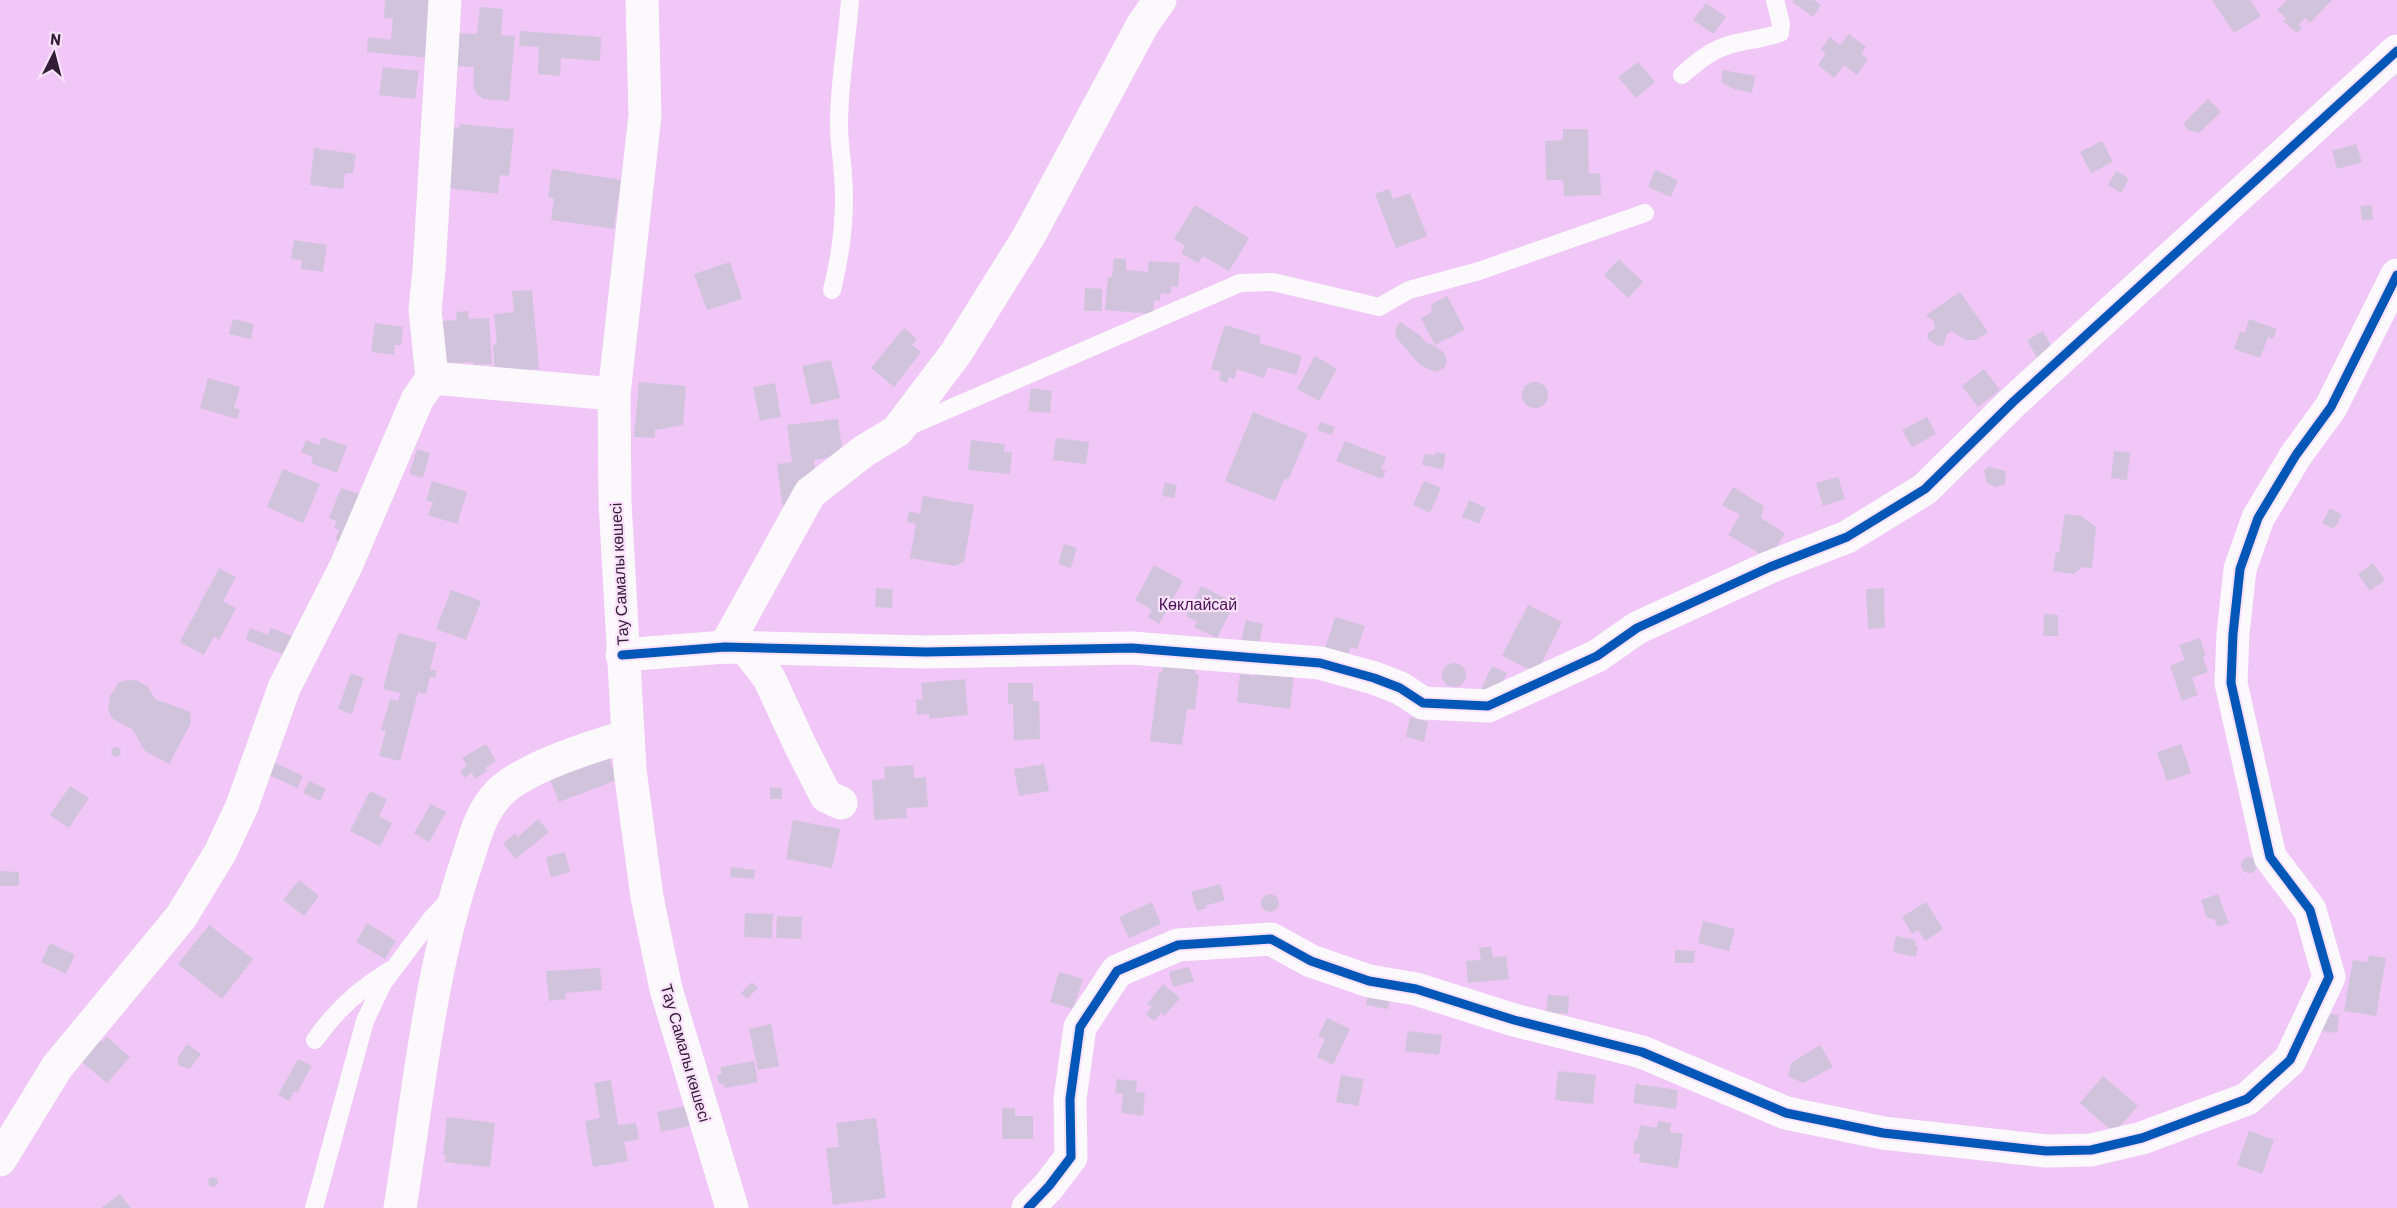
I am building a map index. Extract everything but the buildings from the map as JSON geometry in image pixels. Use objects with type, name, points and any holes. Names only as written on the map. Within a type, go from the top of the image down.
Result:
[{"type":"street","points":[[0,1160],[57,1067],[181,918],[220,853],[242,806],[284,688],[346,566],[417,400],[432,378],[425,310],[446,0]]},
{"type":"street","name":"Тау Самалы көшесі","points":[[642,0],[645,115],[614,394],[615,502],[630,770],[647,897],[666,989],[732,1208]]},
{"type":"street","points":[[735,647],[810,492],[864,451],[897,431],[956,353],[1029,236],[1143,24],[1160,0]]},
{"type":"street","points":[[622,655],[735,647],[926,652],[1132,648],[1320,663],[1400,688],[1423,703],[1488,706],[1597,656],[1637,628],[1770,567],[1847,537],[1925,489],[2013,402],[2397,51]]},
{"type":"street","points":[[1028,1208],[1049,1186],[1071,1157],[1070,1099],[1080,1027],[1117,971],[1178,945],[1271,939],[1311,961],[1369,981],[1416,989],[1514,1020],[1642,1052],[1786,1113],[1882,1133],[2046,1151],[2091,1150],[2142,1138],[2247,1099],[2290,1060],[2329,976],[2310,910],[2270,856],[2236,705],[2231,674],[2240,569],[2258,518],[2296,455],[2331,407],[2397,275]]},
{"type":"street","points":[[432,378],[614,394]]},
{"type":"street","points":[[735,647],[770,678],[826,796],[842,803]]},
{"type":"street","points":[[400,1208],[429,1007],[456,894],[481,817],[501,792],[526,775],[582,750],[628,736]]},
{"type":"lane","points":[[832,290],[838,268],[842,222],[844,178],[839,128],[840,87],[850,0]]},
{"type":"lane","points":[[1682,75],[1711,52],[1729,45],[1764,39],[1780,33],[1781,24],[1775,0]]},
{"type":"lane","points":[[897,431],[1240,283],[1273,282],[1379,307],[1409,290],[1479,271],[1645,213]]},
{"type":"lane","points":[[314,1208],[365,1021],[383,983],[432,918],[456,894]]},
{"type":"lane","points":[[315,1040],[327,1023],[362,988],[395,967]]},
{"type":"green space","name":"Көклайсай","points":[[0,0],[2397,0],[2397,1208],[0,1208]]},
{"type":"cycle path","points":[[622,655],[725,647],[926,652],[1132,648],[1320,663],[1400,688],[1423,703],[1488,706],[1597,656],[1637,628],[1770,567],[1847,537],[1925,489],[2013,402],[2397,51]]},
{"type":"cycle path","points":[[1028,1208],[1049,1186],[1071,1157],[1070,1099],[1080,1027],[1117,971],[1178,945],[1271,939],[1311,961],[1369,981],[1416,989],[1514,1020],[1642,1052],[1786,1113],[1883,1133],[2046,1151],[2091,1150],[2142,1138],[2247,1099],[2290,1060],[2329,977],[2310,910],[2270,857],[2231,683],[2233,634],[2240,569],[2258,518],[2296,455],[2331,407],[2397,275]]}]
